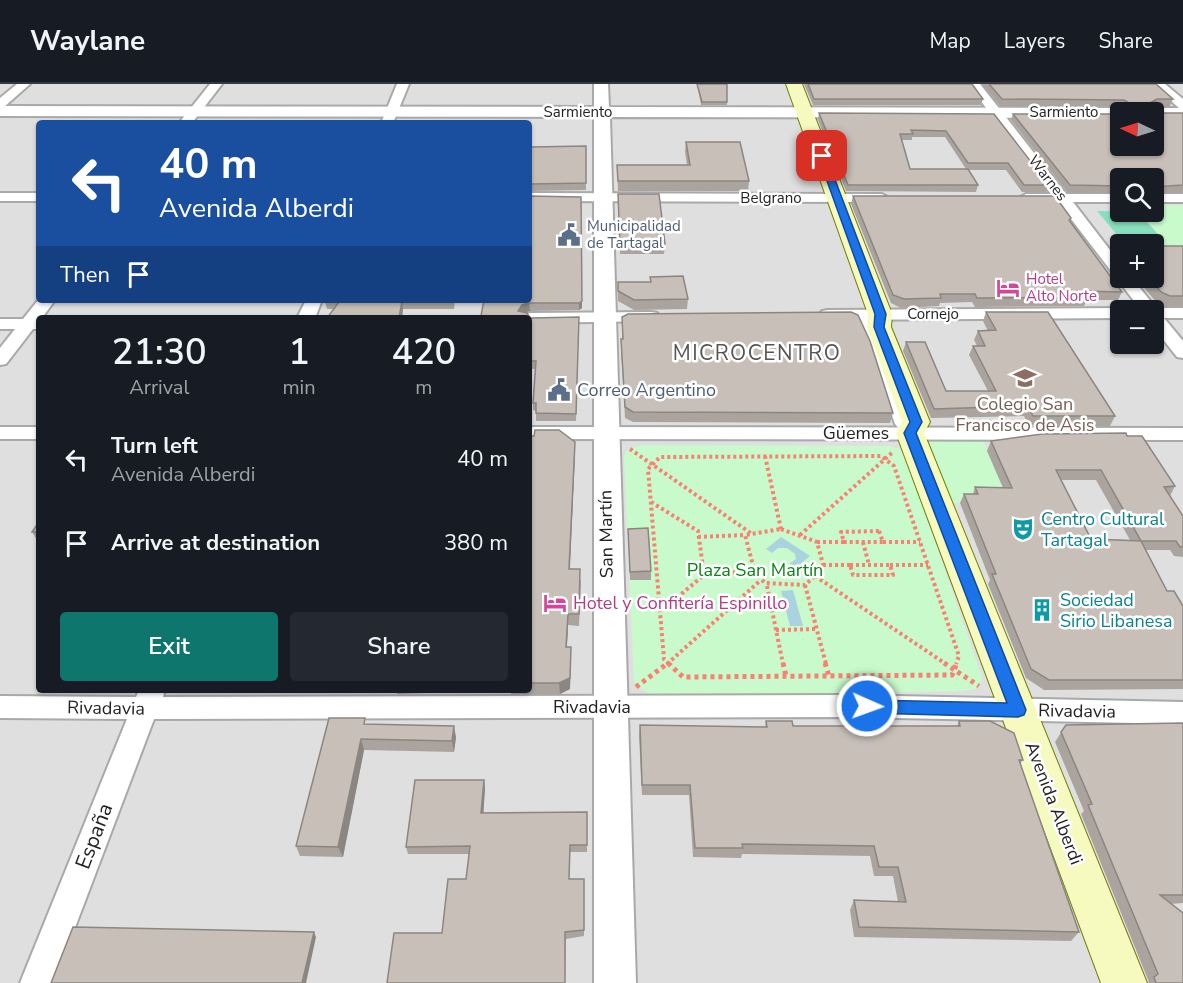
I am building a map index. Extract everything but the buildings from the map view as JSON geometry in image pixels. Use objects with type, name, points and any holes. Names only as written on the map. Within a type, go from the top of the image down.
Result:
[{"type":"main road","name":"Avenida Alberdi","points":[[780,84],[798,113],[872,315],[879,327],[916,422],[910,433],[1124,983]]},
{"type":"main road","name":"Avenida Alberdi","points":[[794,84],[798,113]]},
{"type":"street","points":[[0,104],[24,84]]},
{"type":"street","points":[[190,117],[216,84]]},
{"type":"street","points":[[389,117],[403,84]]},
{"type":"street","name":"San Martín","points":[[602,84],[606,318],[604,433],[615,983]]},
{"type":"street","name":"Warnes","points":[[974,84],[1110,260]]},
{"type":"street","points":[[1158,84],[1183,105]]},
{"type":"street","name":"Sarmiento","points":[[0,111],[190,117],[389,117],[602,112],[1110,112]]},
{"type":"street","points":[[1164,112],[1183,113]]},
{"type":"street","points":[[0,197],[36,197]]},
{"type":"street","name":"Belgrano","points":[[532,197],[897,198]]},
{"type":"street","points":[[1016,198],[1110,198]]},
{"type":"street","points":[[1164,198],[1183,198]]},
{"type":"street","points":[[1132,288],[1141,300]]},
{"type":"street","name":"Cornejo","points":[[807,315],[1110,313]]},
{"type":"street","points":[[1164,314],[1183,313]]},
{"type":"street","points":[[532,318],[666,317]]},
{"type":"street","points":[[0,324],[34,324]]},
{"type":"street","points":[[0,360],[34,324]]},
{"type":"street","points":[[1164,328],[1183,354]]},
{"type":"street","points":[[0,433],[36,433]]},
{"type":"street","name":"Güemes","points":[[532,433],[1183,434]]},
{"type":"street","name":"Rivadavia","points":[[0,707],[148,699],[610,707],[846,706],[1183,713]]},
{"type":"street","name":"España","points":[[37,983],[148,699]]},
{"type":"path","points":[[604,433],[653,464],[752,534]]},
{"type":"path","points":[[800,535],[886,460],[910,433]]},
{"type":"path","points":[[765,456],[781,529]]},
{"type":"path","points":[[881,456],[894,466],[959,656],[952,675],[683,677],[664,659],[648,469],[653,464],[660,457],[881,456]]},
{"type":"path","points":[[651,502],[698,531],[703,573]]},
{"type":"path","points":[[698,537],[746,536],[781,529],[817,542],[920,542]]},
{"type":"path","points":[[844,543],[841,532],[879,531],[883,542]]},
{"type":"path","points":[[746,536],[753,573],[767,585],[786,676]]},
{"type":"path","points":[[767,585],[805,585],[824,568],[817,542]]},
{"type":"path","points":[[863,542],[869,565]]},
{"type":"path","points":[[823,565],[928,565]]},
{"type":"path","points":[[850,565],[853,575],[893,575],[890,565]]},
{"type":"path","points":[[660,611],[703,573],[753,573]]},
{"type":"path","points":[[815,576],[982,687]]},
{"type":"path","points":[[610,707],[668,663],[761,580]]},
{"type":"path","points":[[805,585],[829,675]]},
{"type":"path","points":[[776,630],[817,628]]},
{"type":"shaded area","points":[[0,84],[1183,84],[1183,983],[0,983]]},
{"type":"green space","points":[[1164,205],[1183,205],[1183,255],[1164,255],[1164,234],[1158,234],[1147,222],[1164,222]]},
{"type":"green space","points":[[1097,211],[1110,211],[1110,222],[1147,222],[1158,234],[1116,234]]},
{"type":"green space","points":[[981,436],[1008,497],[974,503],[946,503],[925,439]]},
{"type":"green space","name":"Plaza San Martín","points":[[641,445],[890,446],[899,449],[905,455],[982,677],[981,684],[975,689],[964,691],[654,697],[634,684],[624,458],[626,451]]},
{"type":"water","points":[[781,537],[810,556],[795,568],[789,564],[796,559],[795,554],[787,548],[778,548],[772,553],[766,549]]},
{"type":"water","points":[[793,590],[803,626],[790,626],[781,591]]},
{"type":"place","name":"Municipalidad de Tartagal","points":[[569,235]]},
{"type":"place","name":"Hotel Alto Norte","points":[[1008,288]]},
{"type":"place","name":"Colegio San Francisco de Asis","points":[[1025,378]]},
{"type":"place","name":"Correo Argentino","points":[[559,390]]},
{"type":"place","name":"Centro Cultural Tartagal","points":[[1023,529]]},
{"type":"place","name":"Hotel y Confitería Espinillo","points":[[555,603]]},
{"type":"place","name":"Sociedad Sirio Libanesa","points":[[1042,610]]},
{"type":"district","name":"MICROCENTRO","points":[[757,353]]},
{"type":"route","points":[[822,156],[880,314],[879,327],[916,422],[910,433],[1018,710],[867,706]]}]
